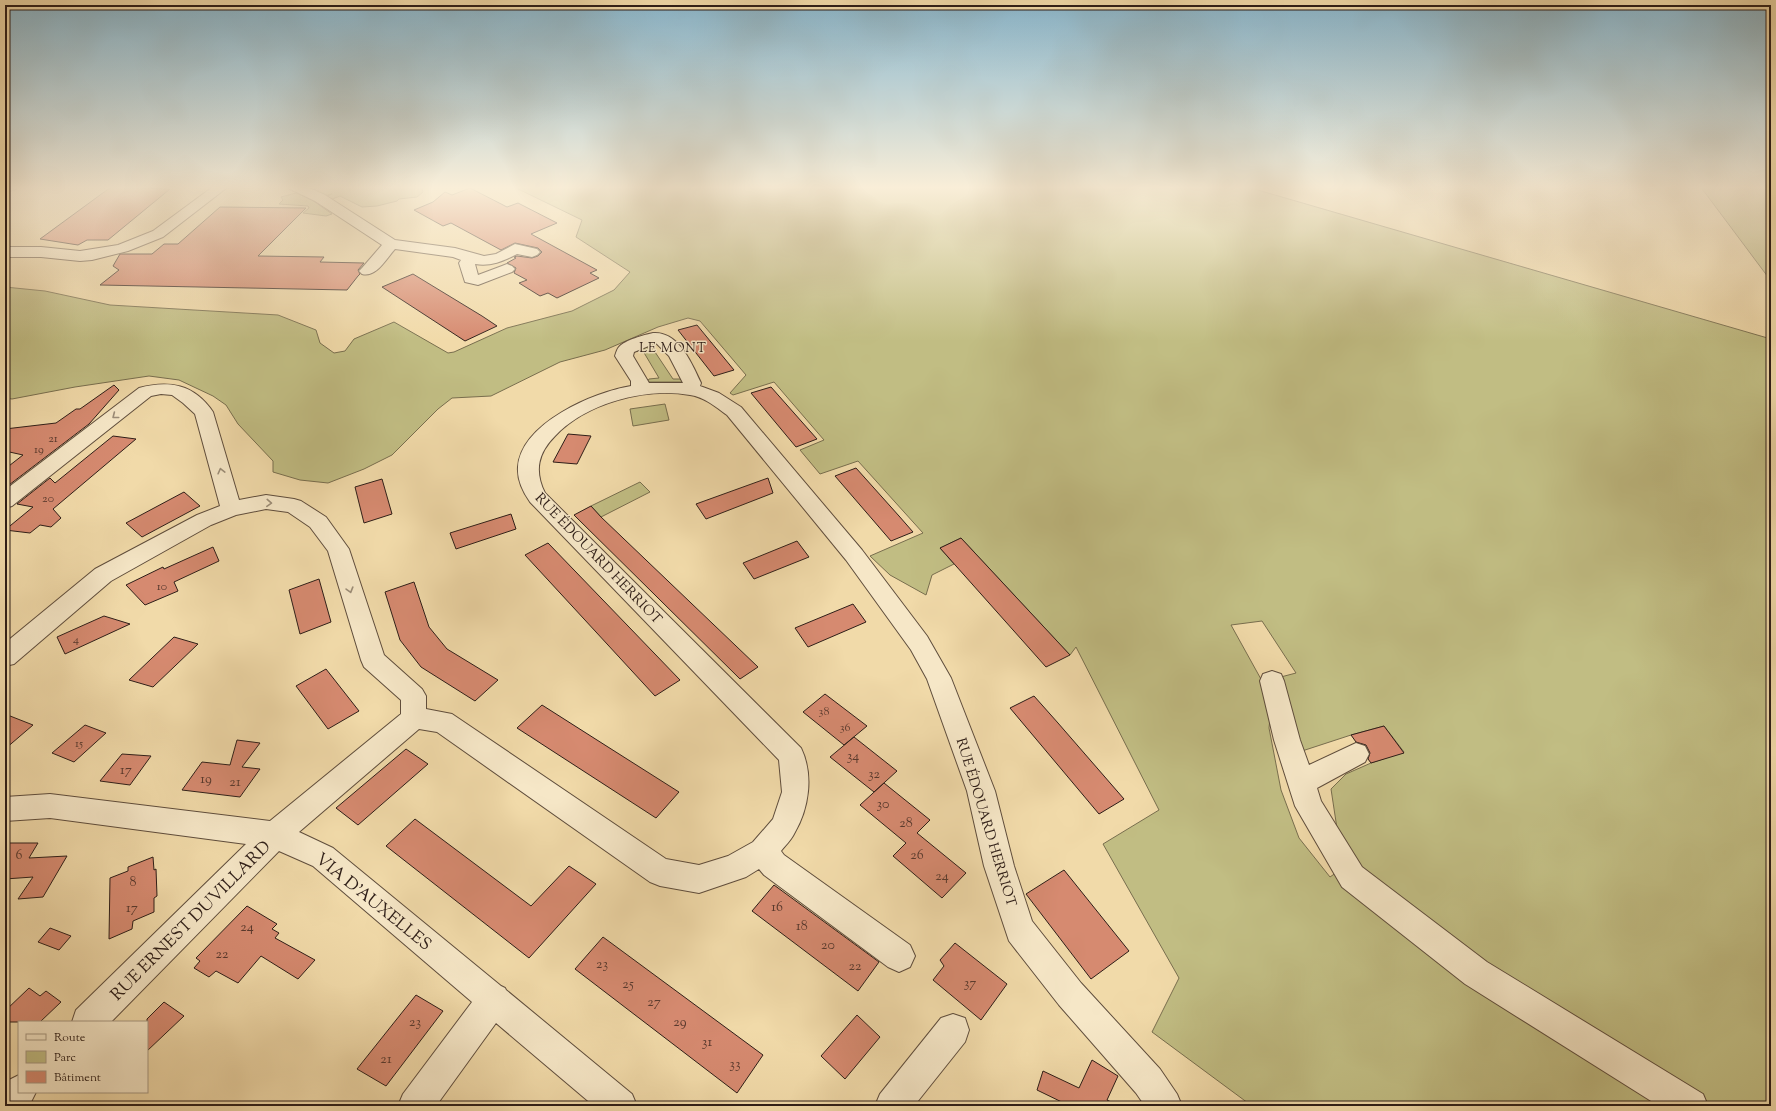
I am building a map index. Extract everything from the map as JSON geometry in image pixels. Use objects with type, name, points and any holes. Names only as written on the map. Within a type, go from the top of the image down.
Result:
[{"type":"street","points":[[5,252],[41,252],[80,256],[92,255],[123,248],[150,238]]},
{"type":"street","points":[[382,238],[391,244],[455,253],[484,261],[501,257],[515,249],[532,252]]},
{"type":"street","points":[[367,271],[391,244]]},
{"type":"street","points":[[470,258],[467,263],[471,279],[478,280],[508,269]]},
{"type":"street","points":[[641,390],[640,381],[624,356],[626,349],[655,338],[666,340],[683,364],[692,383],[689,389]]},
{"type":"street","points":[[5,501],[145,392],[161,389],[176,390],[190,399],[204,412],[231,509]]},
{"type":"street","name":"RUE ÉDOUARD HERRIOT","points":[[414,718],[443,722],[660,872],[699,879],[736,868],[763,851],[784,826],[796,792],[792,756],[537,497],[530,484],[527,468],[532,450],[548,430],[569,414],[592,403],[619,394],[641,390],[689,389],[717,400],[734,411],[854,555],[919,643],[939,678],[980,791],[999,866],[1020,930],[1070,994],[1148,1081],[1165,1106]]},
{"type":"street","points":[[5,657],[103,575],[204,520],[231,509],[266,502],[294,506],[318,522],[338,549],[373,660],[413,696],[414,718],[275,835]]},
{"type":"street","points":[[1272,681],[1287,740],[1309,806],[1352,877],[1476,973],[1691,1106]]},
{"type":"street","points":[[1302,782],[1356,754]]},
{"type":"street","name":"VIA D'AUXELLES","points":[[5,809],[50,806],[275,835],[323,857],[620,1106]]},
{"type":"street","name":"RUE ERNEST DUVILLARD","points":[[89,1021],[275,835]]},
{"type":"street","points":[[763,851],[774,865],[899,956]]},
{"type":"street","points":[[415,1106],[494,999]]},
{"type":"street","points":[[892,1106],[953,1030]]},
{"type":"street","points":[[5,1106],[18,1093]]},
{"type":"green space","points":[[577,238],[1423,238],[1771,339],[1771,1106],[1252,1106],[1152,1032],[1179,978],[1103,844],[1159,810],[1076,647],[1070,655],[961,538],[940,548],[954,564],[932,575],[926,595],[890,575],[870,556],[923,533],[858,461],[820,474],[800,450],[824,440],[774,382],[733,395],[730,393],[746,375],[700,321],[688,318],[658,327],[605,350],[560,362],[491,396],[452,398],[438,409],[392,455],[364,469],[328,483],[300,480],[273,472],[273,461],[238,424],[226,405],[213,396],[179,380],[149,376],[75,387],[12,399],[5,398],[5,287],[45,291],[110,305],[278,315],[316,330],[320,343],[334,353],[345,351],[354,339],[394,322],[448,353],[454,352],[507,328],[572,311],[614,290],[630,272]],"holes":[[[1262,621],[1296,673],[1277,678],[1299,752],[1384,726],[1404,752],[1371,763],[1346,774],[1331,789],[1338,835],[1353,861],[1330,877],[1299,838],[1281,790],[1269,728],[1272,699],[1231,625]]]},
{"type":"green space","points":[[1739,238],[1771,238],[1771,281]]},
{"type":"green space","points":[[652,341],[662,343],[651,346],[673,379],[682,379],[683,382],[647,382],[649,379],[659,378],[643,351],[631,352]]},
{"type":"green space","points":[[665,404],[669,420],[633,426],[630,409]]},
{"type":"green space","points":[[640,482],[650,492],[601,517],[591,506]]},
{"type":"building","points":[[111,238],[108,240],[87,240],[78,245],[40,239]]},
{"type":"building","points":[[185,238],[276,238],[258,256],[324,257],[320,262],[364,263],[358,270],[360,274],[347,290],[100,285],[119,270],[113,266],[120,254],[152,254],[164,244],[178,244]]},
{"type":"building","points":[[478,238],[538,238],[597,270],[590,273],[599,278],[557,298],[548,293],[540,296],[519,283],[527,280],[514,273],[516,268],[507,263],[517,256],[532,258],[538,256],[542,252],[538,248],[515,243],[501,250]]},
{"type":"building","points":[[413,274],[497,326],[465,341],[382,287]]},
{"type":"building","points":[[697,325],[734,370],[714,376],[678,330]]},
{"type":"building","points":[[114,385],[119,390],[89,424],[5,488],[5,469],[23,455],[5,451],[5,429],[56,423],[76,409],[80,409]]},
{"type":"building","points":[[771,387],[817,439],[796,447],[751,393]]},
{"type":"building","points":[[568,434],[591,436],[577,464],[553,462]]},
{"type":"building","points":[[113,436],[136,439],[53,509],[61,518],[51,527],[40,525],[30,533],[5,530],[33,507],[17,504],[50,478],[55,483]]},
{"type":"building","points":[[856,468],[913,532],[891,541],[835,476]]},
{"type":"building","points":[[768,478],[773,493],[706,519],[696,504]]},
{"type":"building","points":[[382,479],[392,514],[364,523],[355,487]]},
{"type":"building","points":[[184,492],[200,506],[142,537],[126,523]]},
{"type":"building","points":[[591,506],[758,667],[740,679],[574,515]]},
{"type":"building","points":[[511,514],[516,529],[456,549],[450,533]]},
{"type":"building","points":[[961,538],[1070,655],[1046,667],[940,548]]},
{"type":"building","points":[[797,541],[809,557],[754,579],[743,563]]},
{"type":"building","points":[[548,543],[680,680],[655,696],[525,555]]},
{"type":"building","points":[[213,547],[219,561],[174,582],[178,591],[145,605],[126,585],[163,567],[164,569]]},
{"type":"building","points":[[319,579],[331,622],[300,634],[289,590]]},
{"type":"building","points":[[414,582],[429,627],[447,649],[498,680],[475,701],[421,667],[400,640],[385,592]]},
{"type":"building","points":[[853,604],[866,622],[808,647],[795,628]]},
{"type":"building","points":[[104,616],[130,624],[65,654],[57,637]]},
{"type":"building","points":[[174,637],[198,644],[153,687],[129,680]]},
{"type":"building","points":[[326,669],[359,711],[328,729],[296,686]]},
{"type":"building","points":[[825,694],[867,726],[844,745],[803,712]]},
{"type":"building","points":[[1034,696],[1124,799],[1099,814],[1010,708]]},
{"type":"building","points":[[542,705],[679,792],[656,818],[517,728]]},
{"type":"building","points":[[5,714],[33,725],[5,749]]},
{"type":"building","points":[[85,725],[106,733],[74,762],[52,753]]},
{"type":"building","points":[[1384,726],[1404,753],[1371,763],[1368,759],[1370,753],[1366,745],[1356,742],[1351,735]]},
{"type":"building","points":[[854,737],[897,771],[874,792],[830,757]]},
{"type":"building","points":[[237,740],[260,743],[242,767],[260,769],[240,797],[182,790],[202,762],[230,765]]},
{"type":"building","points":[[406,749],[428,764],[358,825],[336,808]]},
{"type":"building","points":[[122,754],[151,756],[130,785],[100,781]]},
{"type":"building","points":[[884,783],[930,820],[917,833],[966,873],[942,898],[893,856],[906,843],[860,805]]},
{"type":"building","points":[[415,819],[531,906],[569,866],[596,884],[529,958],[386,846]]},
{"type":"building","points":[[5,843],[38,843],[29,858],[67,856],[43,897],[18,899],[33,877],[5,879]]},
{"type":"building","points":[[153,857],[154,870],[156,869],[157,896],[154,898],[154,912],[133,921],[132,929],[109,939],[110,878],[128,871],[128,867]]},
{"type":"building","points":[[1064,870],[1129,951],[1091,979],[1026,894]]},
{"type":"building","points":[[774,885],[879,962],[858,991],[752,911]]},
{"type":"building","points":[[247,906],[277,924],[272,929],[279,933],[275,938],[315,960],[298,979],[261,956],[238,983],[216,971],[209,977],[194,968],[200,961],[196,958]]},
{"type":"building","points":[[50,928],[71,936],[59,950],[38,942]]},
{"type":"building","points":[[603,937],[763,1055],[737,1093],[575,969]]},
{"type":"building","points":[[955,943],[1007,984],[981,1020],[933,980],[944,966],[940,960]]},
{"type":"building","points":[[29,988],[40,996],[46,991],[61,1002],[41,1021],[5,1022],[5,1011]]},
{"type":"building","points":[[416,995],[443,1011],[386,1086],[357,1069]]},
{"type":"building","points":[[164,1002],[184,1016],[148,1050],[147,1019]]},
{"type":"building","points":[[857,1015],[880,1037],[845,1079],[821,1056]]},
{"type":"building","points":[[1092,1060],[1118,1076],[1107,1100],[1119,1106],[1070,1106],[1037,1090],[1043,1071],[1079,1088]]},
{"type":"district","name":"LE MONT","points":[[673,347]]}]
